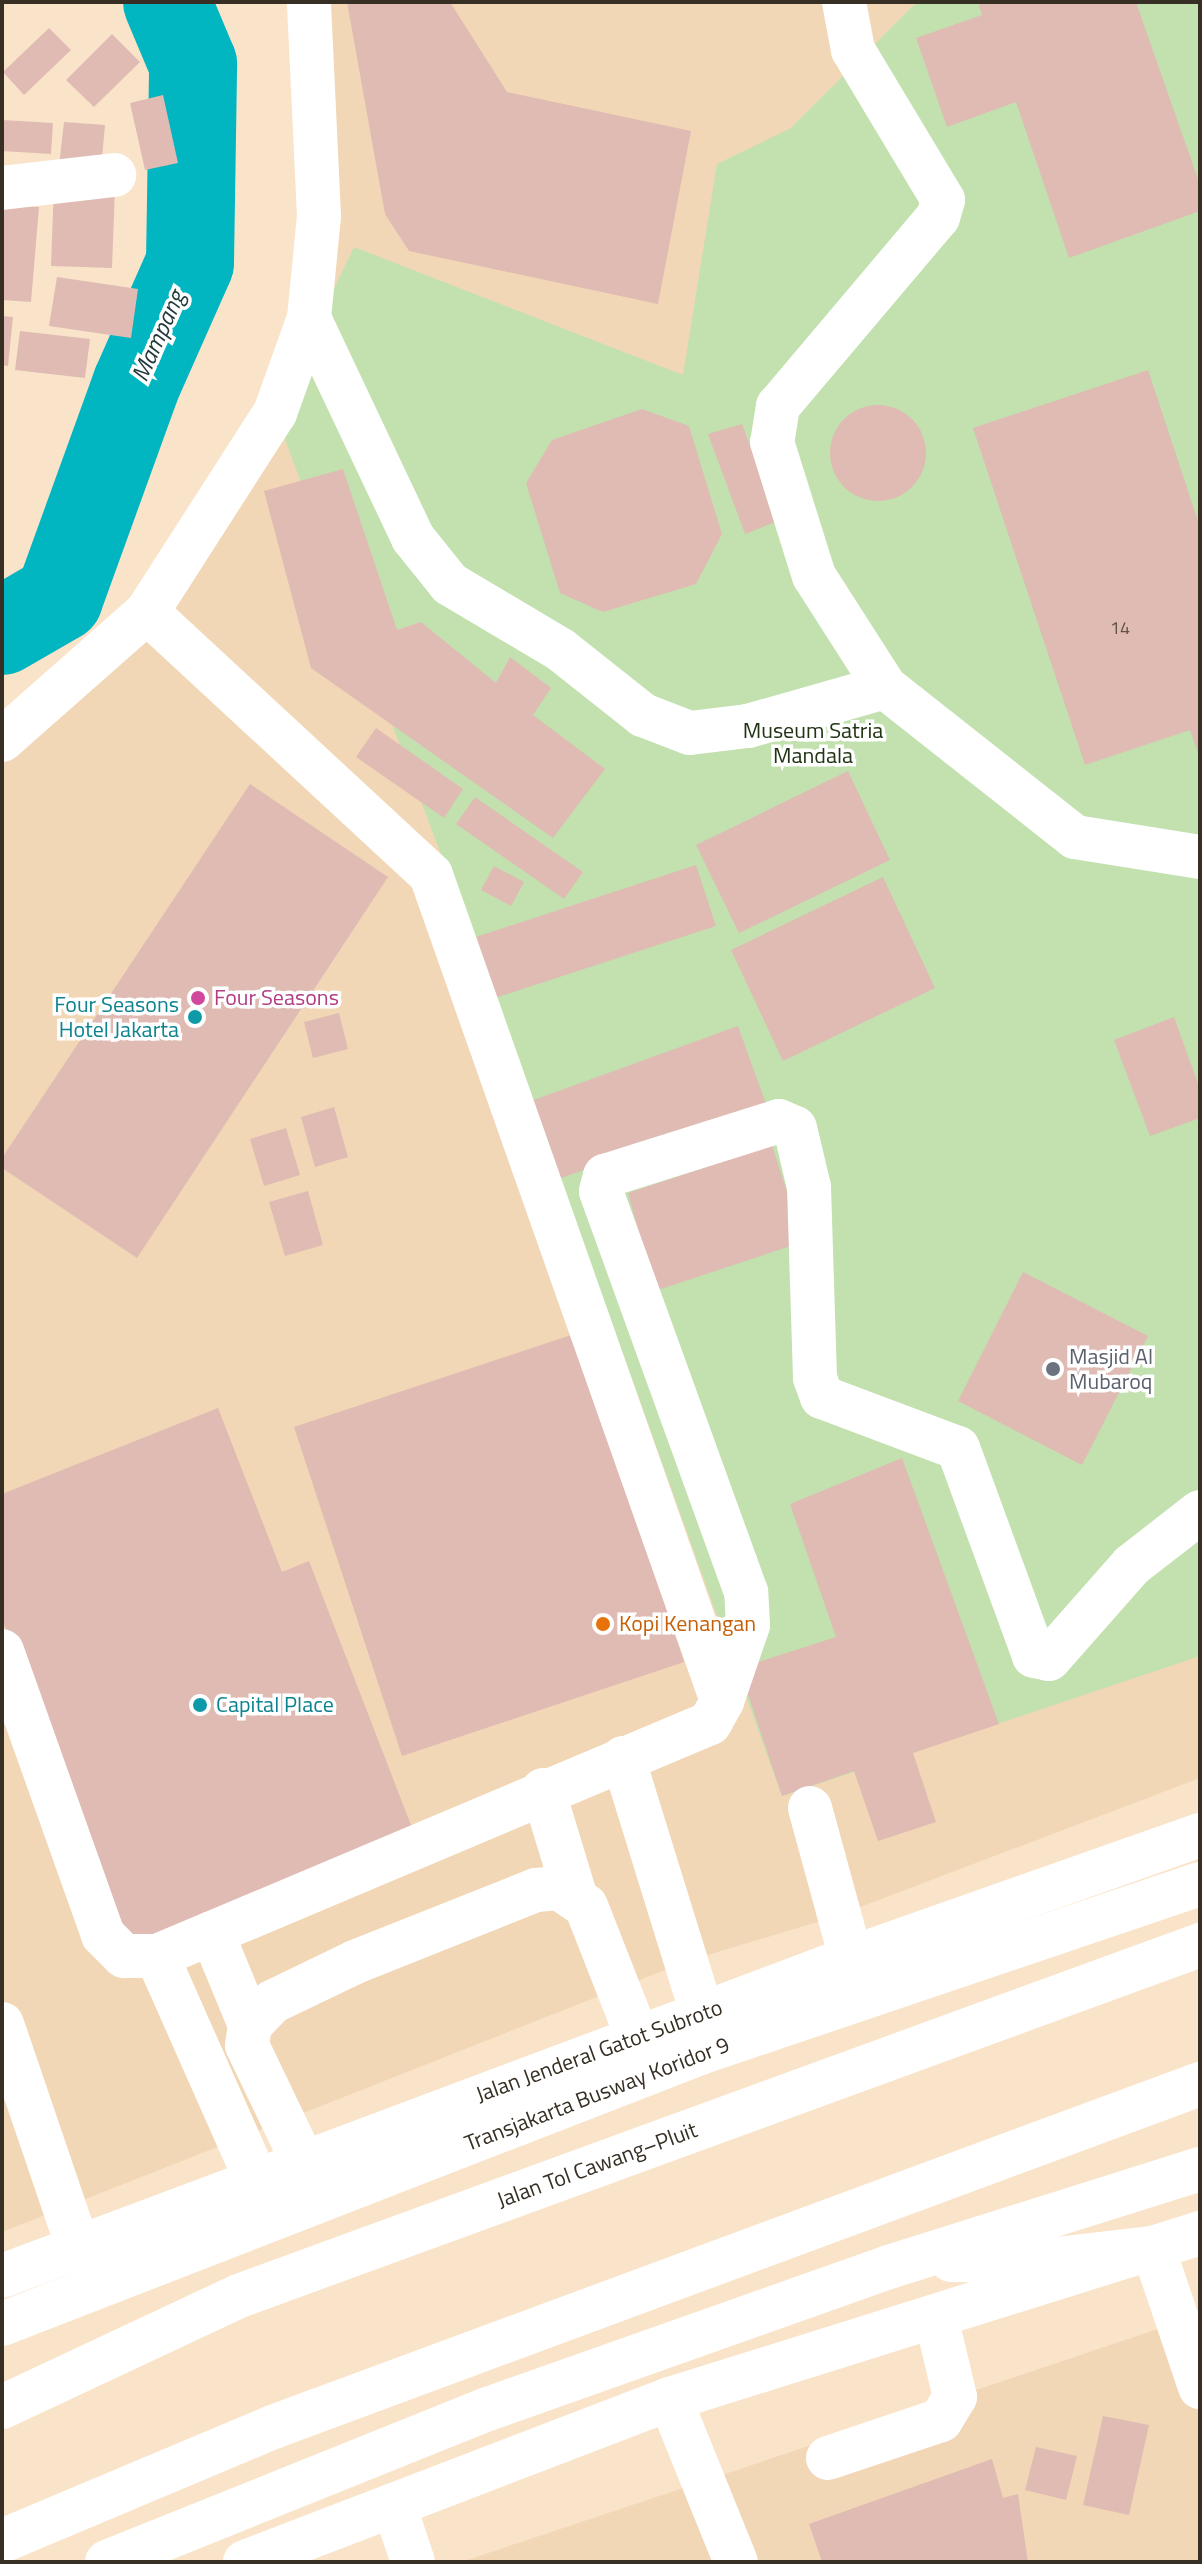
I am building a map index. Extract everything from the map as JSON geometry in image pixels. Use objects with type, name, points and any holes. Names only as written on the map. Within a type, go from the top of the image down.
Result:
[{"type":"main road","points":[[2,740],[147,612],[275,413],[309,318],[319,216],[309,2]]},
{"type":"main road","points":[[844,2],[853,50],[943,200],[938,217],[778,406],[772,442],[814,576],[885,687],[1075,837],[1200,857]]},
{"type":"main road","points":[[2,188],[114,175]]},
{"type":"main road","points":[[309,318],[413,538],[450,584],[561,650],[643,715],[704,732],[885,687]]},
{"type":"main road","points":[[147,612],[431,875],[722,1701]]},
{"type":"main road","points":[[2,1651],[103,1935],[124,1956],[157,1956],[543,1790],[710,1723],[722,1701],[748,1625],[746,1592],[601,1191],[605,1176],[779,1121],[795,1128],[809,1187],[815,1378],[822,1397],[958,1448],[1034,1656],[1049,1659],[1132,1565],[1200,1512]]},
{"type":"main road","points":[[623,1758],[702,2013]]},
{"type":"main road","points":[[543,1790],[575,1895],[637,2036]]},
{"type":"main road","points":[[810,1808],[851,1958]]},
{"type":"main road","name":"Jalan Jenderal Gatot Subroto","points":[[2,2276],[255,2177],[637,2036],[1200,1835]]},
{"type":"main road","name":"Transjakarta Busway Koridor 9","points":[[2,2324],[700,2053],[1200,1884]]},
{"type":"main road","points":[[250,2025],[272,2002],[396,1945],[536,1890],[575,1895]]},
{"type":"main road","points":[[212,1933],[250,2025],[247,2045],[302,2160]]},
{"type":"main road","name":"Jalan Tol Cawang–Pluit","points":[[2,2407],[239,2296],[1200,1945]]},
{"type":"main road","points":[[157,1956],[255,2177]]},
{"type":"main road","points":[[2,2024],[78,2247]]},
{"type":"main road","points":[[2,2541],[287,2422],[1200,2084]]},
{"type":"main road","points":[[107,2562],[488,2409],[889,2267],[1200,2169]]},
{"type":"main road","points":[[245,2562],[670,2399],[1200,2233]]},
{"type":"main road","points":[[889,2267],[1153,2248]]},
{"type":"main road","points":[[1153,2248],[1200,2387]]},
{"type":"main road","points":[[828,2458],[941,2420],[955,2397],[936,2317]]},
{"type":"main road","points":[[670,2399],[736,2562]]},
{"type":"main road","points":[[394,2505],[413,2562]]},
{"type":"shaded area","points":[[311,2],[1200,2],[1200,1778],[834,1917],[688,1961],[2,2232],[2,739],[149,608],[309,318]]},
{"type":"shaded area","points":[[1200,2315],[1200,2562],[461,2562],[701,2482]]},
{"type":"green space","name":"Museum Satria Mandala","points":[[917,2],[1200,2],[1200,1656],[782,1796],[495,998],[275,413],[354,247],[683,375],[717,164],[791,128]]},
{"type":"building","points":[[347,2],[450,2],[507,92],[691,131],[658,304],[409,251],[385,214]]},
{"type":"building","points":[[978,2],[1136,2],[1200,185],[1200,211],[1069,258],[1016,102],[947,127],[916,38],[982,15]]},
{"type":"building","points":[[49,28],[71,50],[24,95],[3,72]]},
{"type":"building","points":[[112,34],[140,62],[94,107],[66,80]]},
{"type":"building","points":[[163,95],[178,163],[145,170],[130,103]]},
{"type":"building","points":[[2,120],[53,123],[51,154],[2,151]]},
{"type":"building","points":[[64,122],[105,125],[101,169],[59,166]]},
{"type":"building","points":[[54,184],[115,187],[112,268],[51,266]]},
{"type":"building","points":[[2,204],[39,207],[31,302],[2,300]]},
{"type":"building","points":[[57,277],[138,289],[131,338],[49,326]]},
{"type":"building","points":[[2,316],[13,317],[8,366],[2,365]]},
{"type":"building","points":[[20,331],[90,339],[85,378],[15,370]]},
{"type":"building","points":[[1148,370],[1200,527],[1200,758],[1190,730],[1085,765],[973,428]]},
{"type":"building","points":[[869,405],[887,405],[905,413],[918,426],[926,444],[923,472],[905,493],[887,501],[869,501],[851,493],[838,480],[830,462],[830,444],[838,426],[851,413]]},
{"type":"building","points":[[642,409],[689,426],[722,534],[696,584],[603,612],[560,593],[526,483],[552,440]]},
{"type":"building","points":[[742,424],[778,521],[745,534],[708,434]]},
{"type":"building","points":[[343,469],[397,630],[421,622],[496,683],[510,657],[551,688],[533,715],[605,769],[553,838],[311,668],[264,491]]},
{"type":"building","points":[[376,728],[463,789],[444,818],[356,757]]},
{"type":"building","points":[[848,771],[890,860],[739,933],[696,845]]},
{"type":"building","name":"Four Seasons Hotel Jakarta","points":[[250,784],[388,877],[137,1258],[2,1168],[2,1158]]},
{"type":"building","points":[[475,797],[583,872],[564,899],[456,824]]},
{"type":"building","points":[[696,865],[716,926],[495,998],[476,937]]},
{"type":"building","points":[[494,866],[524,882],[511,906],[481,890]]},
{"type":"building","points":[[883,877],[935,988],[783,1061],[731,950]]},
{"type":"building","points":[[339,1013],[348,1049],[313,1058],[304,1022]]},
{"type":"building","points":[[1174,1017],[1200,1089],[1200,1118],[1150,1136],[1114,1040]]},
{"type":"building","points":[[738,1026],[766,1104],[556,1180],[528,1102]]},
{"type":"building","points":[[334,1107],[348,1157],[315,1167],[301,1117]]},
{"type":"building","points":[[286,1128],[300,1175],[264,1186],[250,1139]]},
{"type":"building","points":[[772,1145],[803,1242],[655,1291],[628,1193]]},
{"type":"building","points":[[308,1191],[323,1245],[285,1256],[269,1202]]},
{"type":"building","name":"Masjid Al Mubaroq","points":[[1023,1272],[1148,1336],[1082,1465],[958,1401]]},
{"type":"building","points":[[577,1333],[684,1662],[402,1756],[294,1427]]},
{"type":"building","name":"Capital Place","points":[[218,1408],[282,1572],[309,1561],[416,1838],[131,1951],[2,1619],[2,1494]]},
{"type":"building","points":[[902,1458],[999,1724],[913,1753],[936,1822],[878,1841],[854,1771],[782,1796],[739,1668],[836,1637],[790,1504]]},
{"type":"building","points":[[1103,2416],[1149,2425],[1129,2515],[1083,2505]]},
{"type":"building","points":[[1036,2447],[1077,2456],[1066,2500],[1025,2490]]},
{"type":"building","points":[[992,2459],[1003,2498],[1018,2494],[1028,2562],[822,2562],[809,2524]]},
{"type":"waterway","name":"Mampang","points":[[2,631],[59,598],[136,385],[190,263],[193,64],[167,2]]},
{"type":"place","name":"Four Seasons","points":[[198,998]]},
{"type":"place","name":"Four Seasons Hotel Jakarta","points":[[195,1017]]},
{"type":"place","name":"Masjid Al Mubaroq","points":[[1053,1369]]},
{"type":"place","name":"Kopi Kenangan","points":[[603,1624]]},
{"type":"place","name":"Capital Place","points":[[200,1705]]}]
